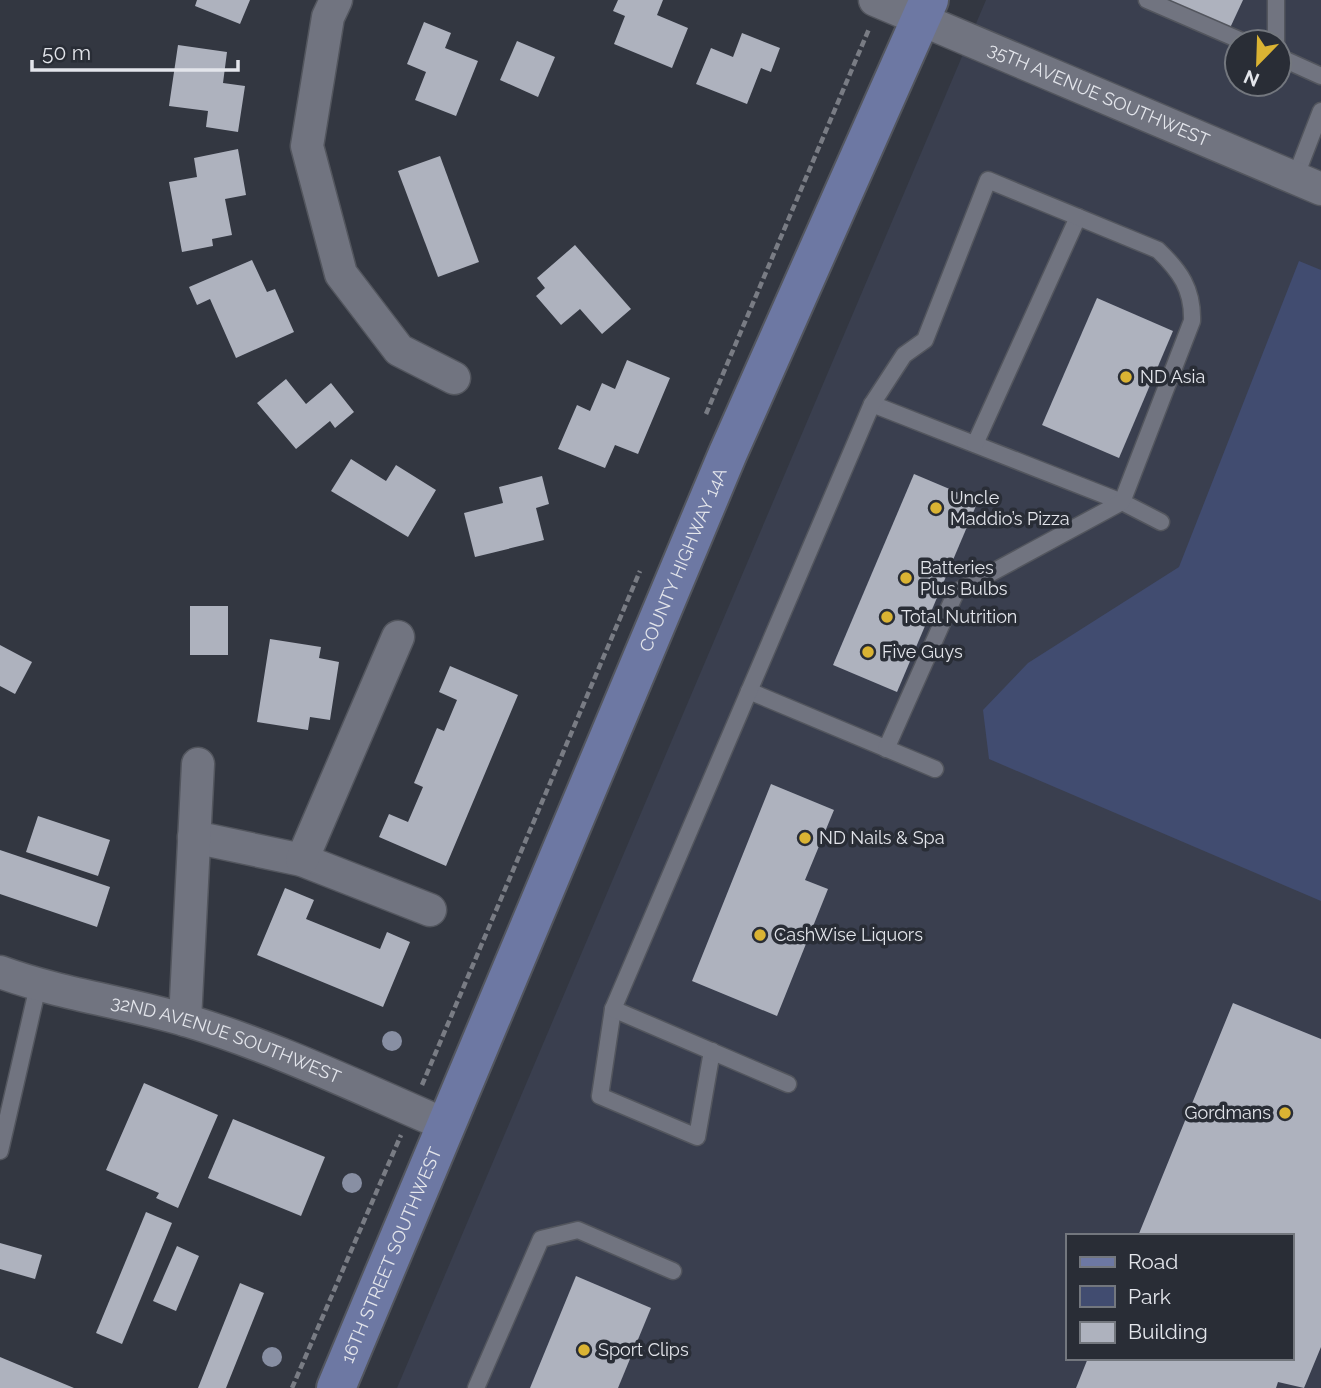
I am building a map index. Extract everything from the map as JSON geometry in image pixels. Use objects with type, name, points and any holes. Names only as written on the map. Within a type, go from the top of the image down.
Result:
[{"type":"main road","name":"COUNTY HIGHWAY 14A","points":[[446,1125],[728,453],[925,9]]},
{"type":"main road","name":"16TH STREET SOUTHWEST","points":[[336,1388],[446,1125]]},
{"type":"street","points":[[335,0],[328,17],[307,146],[341,274],[399,351],[454,378]]},
{"type":"street","name":"35TH AVENUE SOUTHWEST","points":[[875,0],[925,9],[1308,183]]},
{"type":"street","points":[[302,860],[398,637]]},
{"type":"street","points":[[185,1020],[198,764]]},
{"type":"street","points":[[194,837],[302,860],[430,909]]},
{"type":"street","name":"32ND AVENUE SOUTHWEST","points":[[0,972],[38,986],[185,1020],[331,1074],[446,1125]]},
{"type":"lane","points":[[1147,0],[1223,33]]},
{"type":"lane","points":[[1276,0],[1276,28]]},
{"type":"lane","points":[[1293,63],[1321,76]]},
{"type":"lane","points":[[1308,183],[1321,111]]},
{"type":"lane","points":[[712,1051],[697,1137],[600,1096],[613,1009],[872,404],[904,355],[925,340],[988,180],[1158,250],[1179,270],[1193,299],[1192,321],[1122,502],[956,592],[886,749]]},
{"type":"lane","points":[[975,444],[1078,217]]},
{"type":"lane","points":[[872,404],[1122,502],[1161,522]]},
{"type":"lane","points":[[749,691],[935,769]]},
{"type":"lane","points":[[0,1151],[38,986]]},
{"type":"lane","points":[[613,1009],[788,1084]]},
{"type":"lane","points":[[476,1388],[541,1239],[578,1230],[673,1271]]},
{"type":"path","points":[[292,1388],[411,1110]]},
{"type":"shaded area","points":[[986,0],[1321,0],[1321,1388],[397,1388]]},
{"type":"green space","points":[[1299,261],[1321,270],[1321,901],[989,759],[983,710],[1028,663],[1179,567]]},
{"type":"building","points":[[197,0],[250,0],[240,24],[195,6]]},
{"type":"building","points":[[618,0],[663,0],[657,15],[688,28],[672,68],[614,44],[625,16],[613,11]]},
{"type":"building","points":[[1167,0],[1243,0],[1230,28]]},
{"type":"building","points":[[424,22],[451,33],[445,48],[478,61],[456,116],[415,100],[426,72],[407,64]]},
{"type":"building","points":[[742,33],[780,48],[771,72],[761,68],[747,104],[696,84],[711,48],[733,57]]},
{"type":"building","points":[[517,41],[555,57],[538,97],[500,80]]},
{"type":"building","points":[[178,45],[227,52],[223,83],[245,86],[238,132],[206,127],[208,111],[169,106]]},
{"type":"building","points":[[238,149],[246,195],[225,199],[232,235],[212,239],[213,246],[182,252],[169,182],[197,177],[194,158]]},
{"type":"building","points":[[440,156],[479,262],[438,277],[398,171]]},
{"type":"building","points":[[575,245],[631,309],[602,334],[580,309],[561,325],[536,296],[545,288],[537,278]]},
{"type":"building","points":[[252,260],[267,292],[275,289],[294,332],[236,358],[210,299],[197,305],[189,287]]},
{"type":"building","points":[[1097,298],[1173,331],[1119,458],[1042,425]]},
{"type":"building","points":[[627,360],[670,378],[638,454],[615,445],[605,468],[558,449],[577,405],[590,411],[602,383],[615,389]]},
{"type":"building","points":[[286,379],[306,404],[331,383],[354,412],[335,428],[330,421],[296,449],[257,403]]},
{"type":"building","points":[[351,459],[386,481],[396,465],[436,490],[408,537],[331,491]]},
{"type":"building","points":[[914,474],[978,501],[897,692],[833,665]]},
{"type":"building","points":[[542,476],[549,504],[536,508],[544,540],[475,557],[464,513],[503,503],[499,487]]},
{"type":"building","points":[[190,606],[228,606],[228,655],[190,655]]},
{"type":"building","points":[[270,639],[321,647],[319,658],[339,662],[330,720],[310,717],[308,730],[257,722]]},
{"type":"building","points":[[0,645],[32,662],[15,694],[0,686]]},
{"type":"building","points":[[450,666],[518,695],[446,866],[379,837],[389,814],[408,822],[423,787],[414,783],[437,728],[444,731],[457,700],[439,692]]},
{"type":"building","name":"CashWise Liquors","points":[[771,784],[834,810],[805,880],[828,889],[777,1016],[692,981]]},
{"type":"building","points":[[38,816],[110,840],[98,876],[26,852]]},
{"type":"building","points":[[0,850],[110,887],[97,927],[0,894]]},
{"type":"building","points":[[285,888],[314,900],[306,919],[380,949],[387,932],[410,942],[383,1007],[257,955]]},
{"type":"building","points":[[1233,1003],[1321,1039],[1321,1347],[1304,1388],[1278,1382],[1276,1388],[1076,1388],[1087,1360],[1293,1360],[1293,1234],[1139,1234]]},
{"type":"building","points":[[144,1083],[218,1115],[178,1208],[156,1198],[159,1193],[106,1170]]},
{"type":"building","points":[[233,1119],[325,1157],[301,1216],[208,1178]]},
{"type":"building","points":[[146,1212],[172,1223],[122,1344],[96,1333]]},
{"type":"building","points":[[0,1243],[42,1255],[35,1279],[0,1269]]},
{"type":"building","points":[[177,1246],[199,1256],[176,1311],[153,1301]]},
{"type":"building","points":[[576,1276],[651,1308],[618,1388],[530,1388]]},
{"type":"building","points":[[240,1283],[264,1293],[226,1388],[198,1388]]},
{"type":"building","points":[[0,1357],[74,1388],[0,1388]]},
{"type":"place","name":"ND Asia","points":[[1126,377]]},
{"type":"place","name":"Uncle Maddio’s Pizza","points":[[936,508]]},
{"type":"place","name":"Batteries Plus Bulbs","points":[[906,578]]},
{"type":"place","name":"Total Nutrition","points":[[887,617]]},
{"type":"place","name":"Five Guys","points":[[868,652]]},
{"type":"place","name":"ND Nails & Spa","points":[[805,838]]},
{"type":"place","name":"CashWise Liquors","points":[[760,935]]},
{"type":"place","name":"Gordmans","points":[[1285,1113]]},
{"type":"place","name":"Sport Clips","points":[[584,1350]]}]
